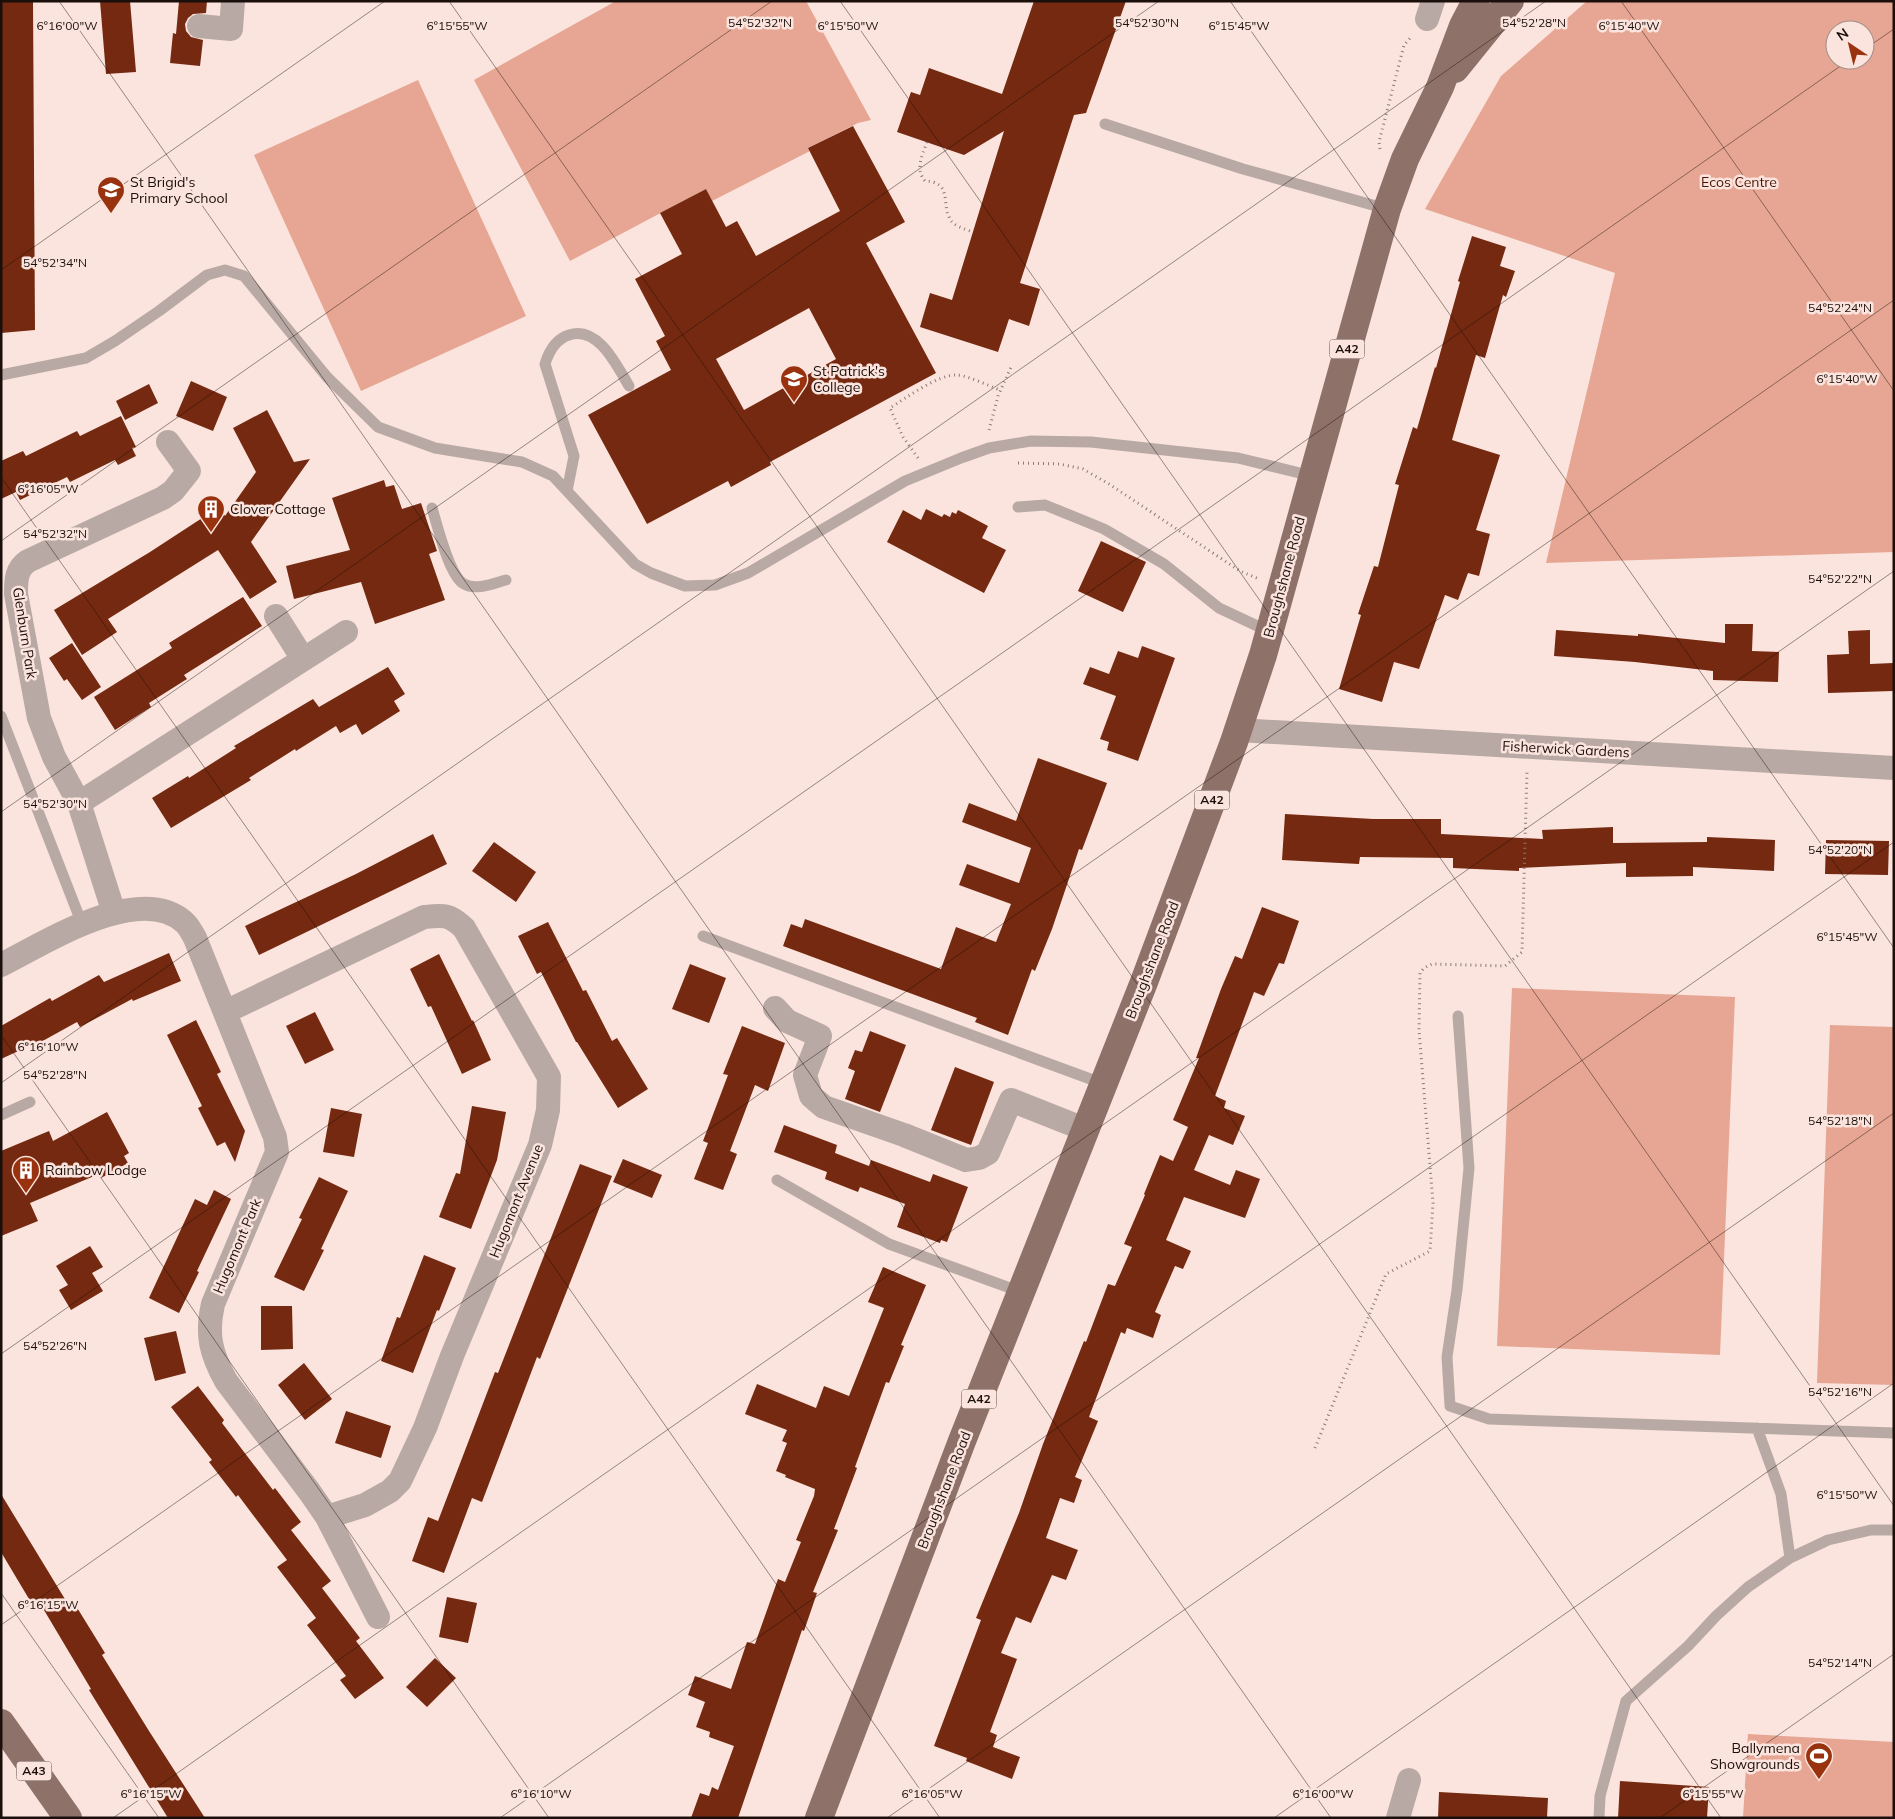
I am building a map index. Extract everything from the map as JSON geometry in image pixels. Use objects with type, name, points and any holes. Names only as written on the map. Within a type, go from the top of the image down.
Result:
[{"type":"main road","name":"A42","points":[[1440,87],[1463,26],[1476,1]]},
{"type":"main road","name":"A42","points":[[1440,87],[1510,1]]},
{"type":"main road","name":"Broughshane Road","points":[[819,1818],[955,1460],[1084,1129],[1104,1084],[1144,982],[1238,730],[1270,632],[1387,209],[1405,159],[1440,87]]},
{"type":"main road","name":"A43","points":[[1,1723],[68,1818]]},
{"type":"street","points":[[199,26],[231,29],[233,1]]},
{"type":"street","name":"Glenburn Park","points":[[114,914],[79,803],[54,757],[40,718],[16,594],[17,576],[23,565],[32,559],[163,498],[173,491],[189,471],[168,442]]},
{"type":"street","points":[[276,616],[304,659]]},
{"type":"street","points":[[79,803],[346,632]]},
{"type":"street","name":"Fisherwick Gardens","points":[[1238,730],[1894,768]]},
{"type":"street","name":"Hugomont Park","points":[[1,965],[82,924],[133,909],[152,908],[166,912],[185,922],[195,938],[275,1137],[277,1152],[213,1304],[209,1323],[210,1344],[215,1361],[226,1381],[309,1491],[326,1517],[378,1617]]},
{"type":"street","name":"Hugomont Avenue","points":[[225,1012],[424,917],[444,915],[453,918],[464,928],[549,1077],[548,1110],[540,1145],[452,1356],[425,1428],[400,1481],[390,1491],[365,1505],[326,1517]]},
{"type":"street","points":[[775,1008],[787,1021],[820,1036],[805,1075],[811,1096],[824,1107],[904,1135],[966,1160],[979,1158],[988,1153],[1011,1100],[1084,1129]]},
{"type":"street","points":[[1398,1818],[1409,1780]]},
{"type":"lane","points":[[1105,124],[1243,169],[1387,209]]},
{"type":"lane","points":[[1,375],[86,358],[116,341],[207,275],[225,270],[244,276],[327,377],[378,428],[435,448],[522,462],[553,476],[635,564],[651,573],[685,586],[715,585],[748,572],[905,482],[989,448],[1031,441],[1090,442],[1238,458],[1312,476]]},
{"type":"lane","points":[[567,491],[574,456],[545,364],[549,352],[562,337],[569,334],[576,332],[593,337],[605,349],[630,386]]},
{"type":"lane","points":[[1018,507],[1045,505],[1104,529],[1164,564],[1219,608],[1270,632]]},
{"type":"lane","points":[[432,508],[453,571],[463,584],[477,587],[506,580]]},
{"type":"lane","points":[[1,716],[82,924]]},
{"type":"lane","points":[[703,936],[1104,1084]]},
{"type":"lane","points":[[1458,1016],[1469,1168],[1457,1290],[1447,1357],[1450,1406],[1489,1419],[1894,1433]]},
{"type":"lane","points":[[1,1115],[30,1102]]},
{"type":"lane","points":[[777,1180],[889,1244],[1022,1292]]},
{"type":"lane","points":[[1758,1428],[1780,1494],[1790,1558]]},
{"type":"lane","points":[[1600,1818],[1600,1796],[1626,1701],[1681,1652],[1748,1587],[1790,1558],[1828,1540],[1872,1530],[1894,1530]]},
{"type":"path","points":[[1380,152],[1380,142],[1404,45],[1430,10]]},
{"type":"path","points":[[926,142],[919,166],[920,175],[925,181],[932,181],[942,189],[946,197],[949,217],[954,223],[973,232]]},
{"type":"path","points":[[924,456],[917,458],[890,408],[924,387],[948,376],[958,374],[1000,390]]},
{"type":"path","points":[[1060,464],[1083,469],[1109,484],[1240,571],[1282,588]]},
{"type":"path","points":[[1314,1448],[1386,1274],[1430,1252],[1432,1203],[1419,1030],[1420,973],[1424,968],[1432,964],[1505,966],[1522,952],[1528,747]]},
{"type":"green space","points":[[616,1],[806,1],[871,120],[858,123],[808,148],[810,151],[712,201],[706,189],[570,261],[474,80]]},
{"type":"green space","name":"Ecos Centre","points":[[1587,1],[1894,1],[1894,552],[1546,563],[1615,273],[1425,209],[1501,76]]},
{"type":"green space","points":[[418,80],[526,316],[361,391],[254,155]]},
{"type":"green space","points":[[1512,988],[1735,997],[1720,1355],[1497,1346]]},
{"type":"green space","points":[[1830,1025],[1894,1027],[1894,1385],[1817,1383]]},
{"type":"green space","name":"Ballymena Showgrounds","points":[[1748,1734],[1894,1742],[1894,1818],[1743,1818]]},
{"type":"building","points":[[1,1],[33,1],[35,330],[1,333]]},
{"type":"building","points":[[100,1],[130,1],[136,72],[106,74]]},
{"type":"building","points":[[179,1],[207,1],[206,13],[193,14],[185,24],[186,31],[191,37],[203,40],[200,66],[170,63],[173,33],[176,34]]},
{"type":"building","points":[[1034,1],[1126,1],[1086,113],[1074,115],[1020,283],[1040,289],[1029,326],[1009,319],[998,352],[920,327],[930,293],[952,300],[1004,131],[964,155],[897,132],[911,92],[920,95],[929,68],[1002,94]]},
{"type":"building","points":[[853,126],[905,222],[866,243],[936,373],[770,462],[771,465],[731,487],[728,481],[647,524],[588,415],[671,370],[656,341],[665,336],[635,279],[682,254],[660,213],[706,189],[726,227],[737,221],[756,256],[840,211],[808,148]],"holes":[[[809,308],[836,359],[744,410],[716,359]]]},
{"type":"building","points":[[1472,236],[1506,247],[1500,266],[1515,271],[1506,297],[1503,295],[1485,358],[1476,355],[1452,440],[1500,455],[1476,530],[1490,534],[1479,576],[1468,573],[1458,600],[1445,595],[1419,669],[1394,662],[1382,702],[1339,689],[1361,615],[1358,614],[1374,566],[1378,567],[1399,485],[1395,484],[1413,427],[1417,429],[1436,368],[1460,282],[1458,281]]},
{"type":"building","points":[[191,381],[227,397],[213,431],[176,416]]},
{"type":"building","points":[[149,384],[158,403],[125,420],[116,401]]},
{"type":"building","points":[[267,410],[294,462],[310,459],[251,542],[277,582],[250,599],[218,550],[108,619],[117,632],[82,655],[54,610],[150,552],[219,507],[225,516],[256,472],[233,428]]},
{"type":"building","points":[[121,416],[136,447],[132,448],[136,456],[118,465],[115,460],[70,482],[67,477],[20,500],[16,492],[1,499],[1,461],[23,451],[26,456],[77,431],[80,436]]},
{"type":"building","points":[[384,480],[386,487],[394,485],[402,509],[421,503],[437,551],[429,554],[445,600],[375,624],[361,582],[294,599],[286,566],[350,550],[332,498]]},
{"type":"building","points":[[926,509],[942,517],[944,514],[950,517],[952,512],[956,514],[958,510],[988,526],[982,538],[1006,550],[984,593],[887,542],[903,510],[921,520]]},
{"type":"building","points":[[1101,541],[1146,562],[1123,612],[1078,591]]},
{"type":"building","points":[[243,597],[262,626],[184,675],[187,679],[149,703],[151,707],[115,730],[94,697],[172,648],[169,643]]},
{"type":"building","points":[[1725,624],[1753,624],[1752,651],[1779,652],[1778,682],[1713,680],[1713,671],[1635,662],[1554,656],[1556,630],[1638,636],[1638,634],[1725,643]]},
{"type":"building","points":[[1870,630],[1870,664],[1893,663],[1893,691],[1828,693],[1827,655],[1849,654],[1848,631]]},
{"type":"building","points":[[72,643],[101,687],[82,700],[67,679],[64,681],[49,658]]},
{"type":"building","points":[[1142,646],[1175,658],[1138,761],[1107,750],[1109,742],[1100,739],[1116,696],[1083,684],[1090,667],[1109,674],[1118,651],[1138,658]]},
{"type":"building","points":[[388,667],[405,694],[394,701],[400,711],[362,735],[356,724],[340,733],[336,726],[296,751],[295,749],[249,778],[251,780],[171,828],[152,798],[188,776],[189,778],[236,748],[234,746],[313,699],[319,707]]},
{"type":"building","points":[[1038,758],[1107,783],[1082,850],[1079,849],[1052,929],[1035,971],[1032,969],[1008,1035],[975,1022],[977,1018],[783,946],[791,924],[802,928],[805,919],[941,969],[956,927],[996,942],[1011,904],[959,885],[967,864],[1019,883],[1031,848],[962,822],[969,803],[1016,821]]},
{"type":"building","points":[[1285,814],[1373,819],[1441,819],[1441,834],[1543,839],[1542,830],[1613,827],[1613,843],[1707,842],[1707,837],[1775,840],[1774,871],[1693,867],[1693,876],[1626,877],[1626,863],[1519,868],[1519,871],[1453,868],[1453,858],[1360,857],[1359,864],[1282,860]]},
{"type":"building","points":[[433,834],[447,864],[259,955],[245,926],[356,874]]},
{"type":"building","points":[[1826,840],[1889,841],[1888,875],[1825,874]]},
{"type":"building","points":[[494,842],[536,872],[516,902],[472,871]]},
{"type":"building","points":[[1262,907],[1299,921],[1284,964],[1279,963],[1264,996],[1254,992],[1215,1096],[1226,1101],[1224,1108],[1245,1116],[1233,1145],[1209,1135],[1194,1170],[1230,1185],[1236,1170],[1260,1179],[1245,1218],[1184,1197],[1166,1240],[1191,1251],[1183,1269],[1175,1266],[1155,1312],[1161,1315],[1153,1338],[1127,1328],[1125,1334],[1121,1332],[1089,1417],[1098,1421],[1075,1477],[1082,1480],[1074,1503],[1060,1498],[1046,1538],[1078,1550],[1066,1580],[1052,1575],[1031,1623],[1016,1617],[1001,1653],[1017,1659],[990,1732],[997,1735],[993,1747],[1020,1757],[1012,1779],[966,1761],[967,1758],[934,1746],[981,1620],[976,1618],[1019,1513],[1043,1444],[1108,1284],[1115,1286],[1132,1247],[1124,1244],[1160,1155],[1173,1161],[1188,1127],[1173,1120],[1199,1058],[1196,1058],[1221,989],[1235,956],[1242,959]]},
{"type":"building","points":[[548,922],[583,991],[586,990],[612,1041],[617,1038],[648,1089],[618,1108],[576,1042],[541,972],[537,974],[518,936]]},
{"type":"building","points":[[169,953],[181,981],[133,1001],[132,999],[80,1027],[77,1022],[39,1043],[1,1059],[1,1026],[50,998],[52,1001],[99,975],[104,982]]},
{"type":"building","points":[[439,954],[491,1060],[462,1074],[431,1006],[428,1007],[410,969]]},
{"type":"building","points":[[690,964],[726,978],[709,1023],[672,1009]]},
{"type":"building","points":[[315,1012],[334,1050],[305,1064],[286,1026]]},
{"type":"building","points":[[196,1020],[221,1072],[217,1074],[245,1131],[235,1162],[225,1142],[217,1146],[198,1108],[202,1106],[167,1035]]},
{"type":"building","points":[[742,1026],[785,1043],[768,1091],[755,1085],[730,1151],[737,1154],[723,1190],[694,1179],[708,1143],[703,1141],[728,1075],[723,1074]]},
{"type":"building","points":[[870,1031],[906,1045],[880,1112],[845,1099],[855,1071],[848,1068],[855,1050],[862,1052]]},
{"type":"building","points":[[955,1067],[994,1082],[971,1145],[931,1130]]},
{"type":"building","points":[[472,1106],[506,1112],[497,1160],[471,1229],[439,1217],[456,1173],[460,1174]]},
{"type":"building","points":[[331,1108],[362,1114],[354,1157],[323,1152]]},
{"type":"building","points":[[107,1112],[129,1153],[124,1156],[128,1163],[101,1178],[99,1174],[30,1203],[38,1221],[1,1236],[1,1151],[49,1131],[53,1141]]},
{"type":"building","points":[[784,1125],[837,1145],[835,1153],[869,1166],[871,1160],[930,1182],[933,1174],[968,1187],[947,1242],[941,1240],[940,1243],[897,1227],[905,1204],[860,1187],[858,1192],[825,1179],[827,1172],[774,1152]]},
{"type":"building","points":[[623,1159],[662,1175],[652,1198],[613,1182]]},
{"type":"building","points":[[580,1164],[612,1176],[540,1359],[537,1357],[482,1502],[472,1498],[444,1573],[412,1561],[428,1517],[438,1521],[495,1372],[498,1373]]},
{"type":"building","points":[[319,1177],[348,1191],[321,1249],[324,1250],[304,1291],[274,1277],[302,1219],[299,1218]]},
{"type":"building","points":[[214,1190],[231,1199],[179,1313],[149,1298],[195,1199],[207,1205]]},
{"type":"building","points":[[90,1246],[103,1267],[92,1273],[103,1291],[71,1310],[59,1290],[68,1285],[56,1266]]},
{"type":"building","points":[[424,1255],[456,1268],[439,1311],[437,1310],[413,1373],[381,1361],[397,1317],[400,1318]]},
{"type":"building","points":[[883,1267],[926,1285],[901,1345],[904,1346],[889,1383],[886,1382],[855,1467],[857,1468],[834,1529],[838,1530],[813,1592],[817,1593],[804,1631],[802,1630],[738,1818],[691,1818],[700,1793],[709,1796],[712,1787],[718,1790],[734,1746],[709,1737],[710,1732],[696,1727],[705,1702],[688,1695],[695,1676],[731,1689],[747,1642],[755,1644],[778,1579],[785,1582],[801,1542],[796,1540],[814,1496],[815,1489],[785,1477],[786,1475],[776,1471],[787,1443],[782,1441],[787,1430],[745,1414],[757,1384],[816,1408],[824,1386],[849,1396],[884,1308],[868,1302]]},
{"type":"building","points":[[261,1306],[292,1306],[293,1349],[261,1350]]},
{"type":"building","points":[[176,1331],[186,1373],[155,1381],[144,1338]]},
{"type":"building","points":[[304,1363],[332,1399],[305,1420],[278,1385]]},
{"type":"building","points":[[198,1386],[224,1420],[222,1423],[273,1490],[275,1488],[301,1522],[291,1530],[331,1581],[322,1588],[360,1638],[356,1641],[384,1678],[355,1699],[340,1680],[346,1676],[307,1625],[316,1618],[277,1567],[287,1560],[238,1495],[236,1497],[209,1462],[212,1460],[171,1407]]},
{"type":"building","points":[[346,1411],[391,1426],[381,1458],[335,1443]]},
{"type":"building","points":[[1,1494],[71,1609],[76,1606],[105,1653],[102,1655],[205,1818],[168,1818],[89,1690],[91,1689],[38,1600],[32,1604],[1,1552]]},
{"type":"building","points":[[447,1597],[477,1603],[468,1643],[439,1637]]},
{"type":"building","points":[[435,1658],[456,1678],[427,1707],[406,1687]]},
{"type":"building","points":[[1620,1781],[1709,1787],[1707,1818],[1618,1818]]},
{"type":"building","points":[[1439,1792],[1548,1798],[1547,1818],[1438,1818]]},
{"type":"place","name":"St Brigid's Primary School","points":[[111,214]]},
{"type":"place","name":"St Patrick's College","points":[[794,403]]},
{"type":"place","name":"Clover Cottage","points":[[211,533]]},
{"type":"place","name":"Rainbow Lodge","points":[[26,1194]]},
{"type":"place","name":"Ballymena Showgrounds","points":[[1819,1780]]}]
